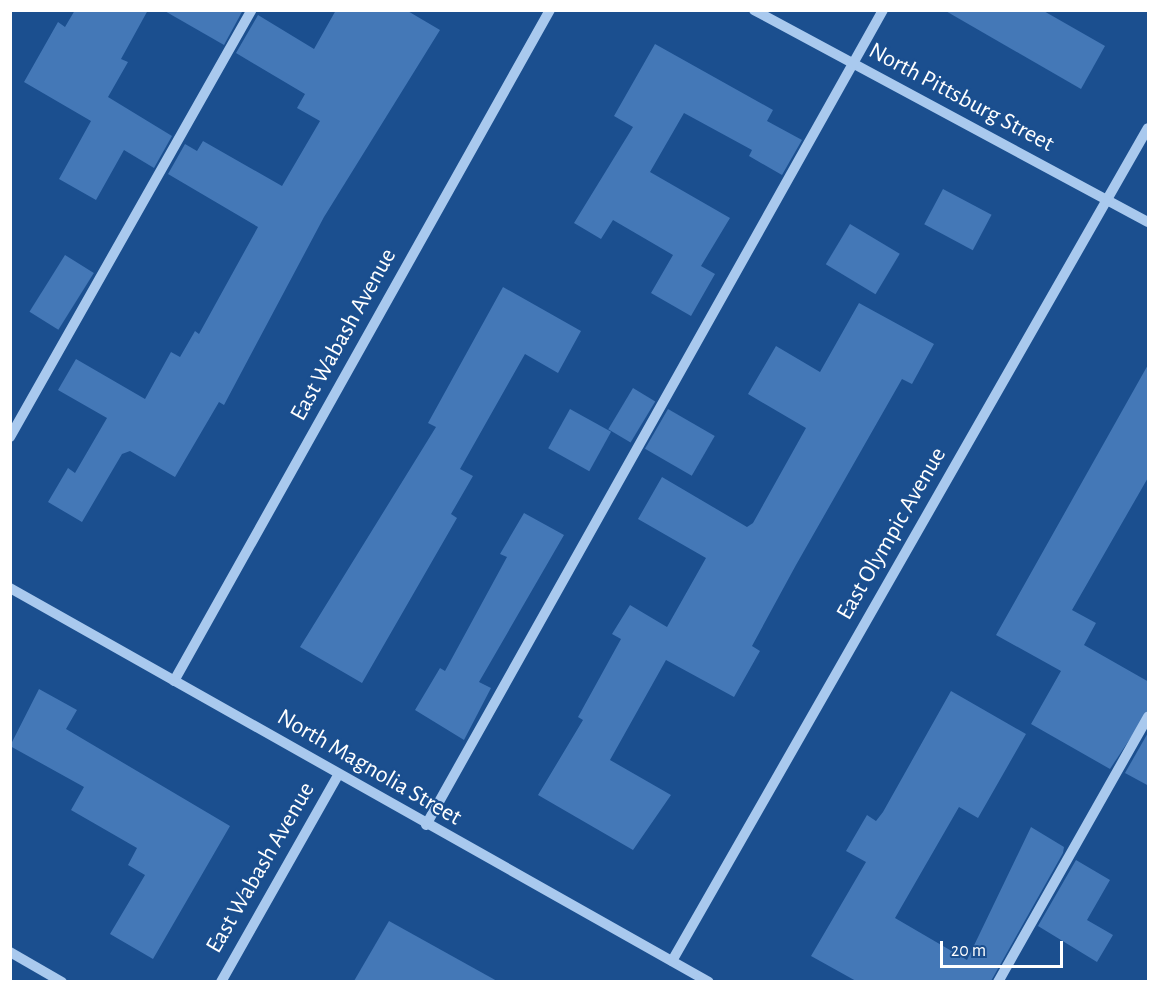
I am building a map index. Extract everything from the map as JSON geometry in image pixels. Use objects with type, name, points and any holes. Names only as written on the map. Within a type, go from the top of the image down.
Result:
[{"type":"street","points":[[10,437],[252,10]]},
{"type":"street","name":"East Wabash Avenue","points":[[174,681],[550,10]]},
{"type":"street","name":"North Pittsburg Street","points":[[754,10],[1149,222]]},
{"type":"street","points":[[426,825],[882,10]]},
{"type":"street","name":"East Olympic Avenue","points":[[672,961],[1149,128]]},
{"type":"street","name":"North Magnolia Street","points":[[10,588],[426,825],[709,981]]},
{"type":"street","points":[[998,981],[1149,717]]},
{"type":"street","name":"East Wabash Avenue","points":[[221,981],[338,775]]},
{"type":"street","points":[[10,952],[62,981]]},
{"type":"building","points":[[75,10],[148,10],[121,59],[128,62],[108,97],[172,136],[154,168],[124,150],[96,200],[59,179],[91,121],[24,82],[58,22],[65,27]]},
{"type":"building","points":[[163,10],[243,10],[224,45]]},
{"type":"building","points":[[336,10],[406,10],[440,30],[324,217],[224,405],[219,402],[175,477],[130,451],[122,454],[82,522],[48,502],[68,468],[75,473],[107,418],[58,390],[76,359],[145,399],[171,352],[180,357],[195,331],[199,334],[258,227],[168,174],[185,144],[197,151],[203,141],[282,186],[320,121],[297,108],[305,94],[236,53],[258,15],[314,49]]},
{"type":"building","points":[[944,10],[1042,10],[1105,46],[1081,89]]},
{"type":"building","points":[[655,44],[773,110],[767,121],[802,140],[782,175],[749,156],[752,150],[684,113],[650,172],[730,218],[701,266],[715,274],[691,316],[651,293],[673,255],[613,220],[601,239],[574,223],[633,127],[614,116]]},
{"type":"building","points":[[943,189],[992,215],[973,250],[924,224]]},
{"type":"building","points":[[850,224],[900,254],[876,294],[826,264]]},
{"type":"building","points":[[65,255],[94,273],[58,330],[29,312]]},
{"type":"building","points":[[503,287],[581,331],[558,373],[525,354],[460,469],[473,476],[451,514],[457,518],[362,683],[300,647],[436,427],[428,423]]},
{"type":"building","points":[[859,303],[934,344],[912,384],[902,379],[796,565],[752,646],[760,651],[734,697],[666,660],[610,760],[671,795],[633,850],[538,795],[583,720],[578,717],[621,639],[612,634],[630,605],[667,627],[706,558],[638,519],[662,477],[747,527],[753,523],[806,428],[748,394],[776,346],[820,372]]},
{"type":"building","points":[[1149,363],[1149,476],[1072,610],[1096,623],[1084,645],[1149,682],[1149,710],[1110,769],[1031,724],[1061,671],[996,635]]},
{"type":"building","points":[[633,388],[655,401],[631,443],[608,429]]},
{"type":"building","points":[[570,409],[611,432],[589,471],[548,448]]},
{"type":"building","points":[[668,409],[715,436],[692,476],[645,449]]},
{"type":"building","points":[[524,513],[564,535],[479,682],[491,688],[464,740],[415,710],[440,668],[445,671],[507,557],[500,554]]},
{"type":"building","points":[[39,689],[77,710],[66,729],[230,826],[153,959],[110,934],[145,875],[128,865],[137,848],[71,810],[84,787],[10,746]]},
{"type":"building","points":[[951,691],[1026,734],[978,818],[959,807],[895,918],[967,960],[1031,827],[1064,847],[1063,853],[991,981],[856,981],[811,956],[866,862],[846,851],[867,815],[876,821],[883,812]]},
{"type":"building","points":[[1149,731],[1149,786],[1125,773]]},
{"type":"building","points":[[1076,860],[1110,880],[1087,920],[1113,935],[1097,962],[1038,926]]},
{"type":"building","points":[[389,921],[497,981],[354,981]]}]
